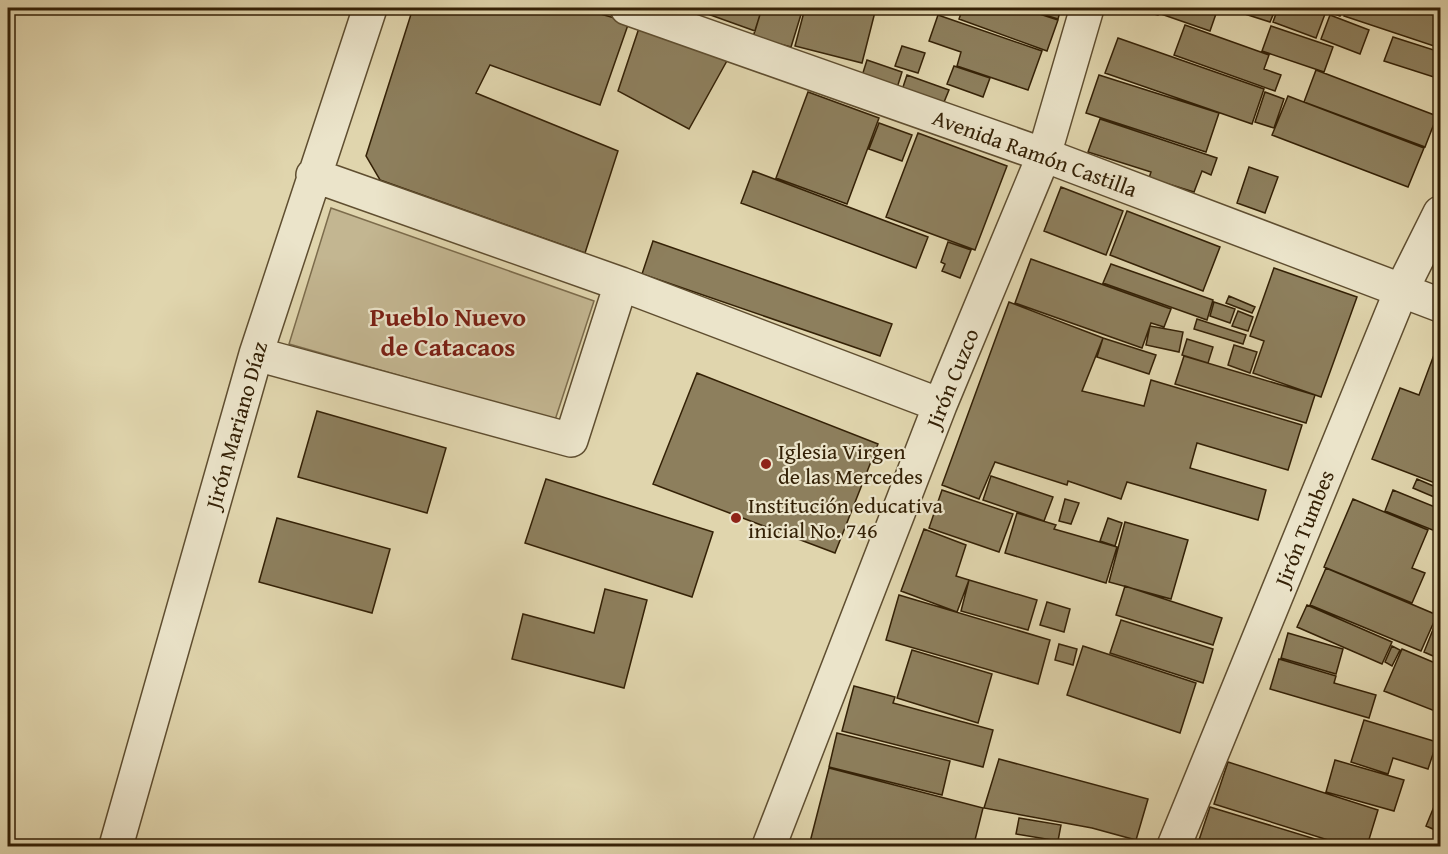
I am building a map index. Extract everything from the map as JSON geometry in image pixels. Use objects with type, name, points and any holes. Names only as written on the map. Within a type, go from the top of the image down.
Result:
[{"type":"street","name":"Jirón Mariano Díaz","points":[[116,846],[256,354],[313,175],[370,8]]},
{"type":"street","name":"Avenida Ramón Castilla","points":[[627,8],[1044,155],[1440,305]]},
{"type":"street","name":"Jirón Cuzco","points":[[769,846],[940,405],[1044,155],[1087,8]]},
{"type":"street","points":[[313,175],[621,284],[940,405]]},
{"type":"street","name":"Jirón Tumbes","points":[[1174,846],[1401,291],[1440,213]]},
{"type":"street","points":[[256,354],[571,440],[621,284]]},
{"type":"shaded area","points":[[331,208],[594,301],[555,420],[289,344]]},
{"type":"building","points":[[413,8],[579,8],[629,22],[600,105],[490,65],[476,93],[618,151],[585,253],[380,180],[366,156]]},
{"type":"building","points":[[691,8],[762,8],[755,31]]},
{"type":"building","points":[[762,8],[803,8],[791,47],[753,37]]},
{"type":"building","points":[[805,8],[876,8],[862,63],[795,46]]},
{"type":"building","points":[[963,8],[1021,8],[1058,20],[1047,51],[959,19]]},
{"type":"building","points":[[1022,8],[1061,8],[1058,19]]},
{"type":"building","points":[[1132,8],[1160,8],[1158,15]]},
{"type":"building","points":[[1163,8],[1218,8],[1210,31],[1161,14]]},
{"type":"building","points":[[1226,8],[1276,8],[1270,22]]},
{"type":"building","points":[[1278,8],[1307,8],[1325,14],[1316,38],[1273,22]]},
{"type":"building","points":[[1318,8],[1343,8],[1340,16]]},
{"type":"building","points":[[1346,8],[1412,8],[1440,17],[1440,48],[1344,16]]},
{"type":"building","points":[[938,15],[1042,51],[1028,90],[957,66],[961,52],[929,41]]},
{"type":"building","points":[[1330,15],[1369,30],[1360,54],[1321,39]]},
{"type":"building","points":[[640,25],[728,59],[689,129],[618,91]]},
{"type":"building","points":[[1185,25],[1269,55],[1264,69],[1281,75],[1275,91],[1174,55]]},
{"type":"building","points":[[1271,26],[1333,47],[1324,72],[1262,51]]},
{"type":"building","points":[[1393,37],[1440,52],[1440,79],[1384,61]]},
{"type":"building","points":[[1118,38],[1264,89],[1252,124],[1105,73]]},
{"type":"building","points":[[902,46],[925,53],[918,73],[895,66]]},
{"type":"building","points":[[867,60],[902,72],[896,91],[861,79]]},
{"type":"building","points":[[954,66],[990,78],[983,97],[947,84]]},
{"type":"building","points":[[1316,70],[1437,116],[1425,147],[1304,102]]},
{"type":"building","points":[[907,75],[949,90],[942,107],[901,93]]},
{"type":"building","points":[[1099,75],[1219,113],[1206,152],[1086,113]]},
{"type":"building","points":[[808,92],[879,118],[847,204],[776,178]]},
{"type":"building","points":[[1265,92],[1284,99],[1274,128],[1255,122]]},
{"type":"building","points":[[1288,96],[1424,148],[1408,187],[1272,135]]},
{"type":"building","points":[[1100,119],[1217,158],[1211,175],[1202,171],[1194,192],[1149,178],[1151,172],[1088,152]]},
{"type":"building","points":[[879,123],[912,135],[902,161],[869,149]]},
{"type":"building","points":[[918,133],[1007,166],[975,250],[886,217]]},
{"type":"building","points":[[1249,167],[1278,177],[1265,213],[1237,203]]},
{"type":"building","points":[[753,171],[928,237],[916,268],[741,203]]},
{"type":"building","points":[[1061,187],[1123,211],[1106,255],[1044,231]]},
{"type":"building","points":[[1127,211],[1220,247],[1203,291],[1110,255]]},
{"type":"building","points":[[653,241],[892,324],[880,356],[642,274]]},
{"type":"building","points":[[948,242],[971,250],[960,278],[942,271],[945,264],[941,262]]},
{"type":"building","points":[[1031,259],[1171,309],[1164,327],[1151,323],[1142,348],[1015,303]]},
{"type":"building","points":[[1111,264],[1213,300],[1207,320],[1103,283]]},
{"type":"building","points":[[1274,268],[1357,297],[1321,397],[1253,373],[1264,341],[1250,336]]},
{"type":"building","points":[[1229,296],[1255,307],[1252,313],[1226,303]]},
{"type":"building","points":[[1009,302],[1103,338],[1082,391],[1144,406],[1151,380],[1302,425],[1288,470],[1197,443],[1190,468],[1266,490],[1258,520],[1127,482],[1121,499],[1068,481],[1067,485],[995,462],[979,499],[942,485]]},
{"type":"building","points":[[1214,302],[1235,309],[1230,323],[1210,316]]},
{"type":"building","points":[[1238,311],[1253,317],[1248,331],[1232,326]]},
{"type":"building","points":[[1197,319],[1246,335],[1243,344],[1194,329]]},
{"type":"building","points":[[1150,326],[1183,332],[1179,352],[1146,345]]},
{"type":"building","points":[[1103,338],[1156,355],[1149,374],[1097,357]]},
{"type":"building","points":[[1187,339],[1213,347],[1208,363],[1182,355]]},
{"type":"building","points":[[1234,345],[1257,352],[1250,373],[1228,365]]},
{"type":"building","points":[[1435,352],[1440,355],[1440,485],[1372,459],[1400,388],[1419,395]]},
{"type":"building","points":[[1184,356],[1315,395],[1306,423],[1175,384]]},
{"type":"building","name":"Iglesia Virgen de las Mercedes","points":[[697,373],[878,444],[835,553],[653,484]]},
{"type":"building","points":[[317,411],[446,448],[427,513],[298,477]]},
{"type":"building","points":[[991,476],[1053,497],[1044,521],[983,500]]},
{"type":"building","points":[[546,479],[713,532],[692,597],[525,543]]},
{"type":"building","points":[[1417,479],[1438,488],[1434,497],[1413,488]]},
{"type":"building","points":[[942,490],[1013,514],[999,552],[929,528]]},
{"type":"building","points":[[1393,490],[1440,509],[1440,533],[1385,511]]},
{"type":"building","points":[[1065,499],[1079,503],[1071,524],[1059,521]]},
{"type":"building","points":[[1353,499],[1428,530],[1412,568],[1425,573],[1412,603],[1324,567]]},
{"type":"building","points":[[1017,513],[1056,525],[1054,529],[1117,547],[1106,583],[1005,553]]},
{"type":"building","points":[[277,518],[390,549],[372,613],[259,582]]},
{"type":"building","points":[[1108,518],[1122,523],[1115,546],[1100,541]]},
{"type":"building","points":[[1125,522],[1188,540],[1171,599],[1109,582]]},
{"type":"building","points":[[924,529],[966,545],[956,576],[969,580],[957,612],[901,591]]},
{"type":"building","points":[[1326,568],[1437,615],[1421,651],[1310,605]]},
{"type":"building","points":[[969,580],[1037,600],[1028,630],[961,611]]},
{"type":"building","points":[[1125,586],[1222,618],[1213,645],[1116,615]]},
{"type":"building","points":[[605,589],[647,600],[624,688],[512,659],[523,614],[594,633]]},
{"type":"building","points":[[899,595],[1050,640],[1038,684],[886,640]]},
{"type":"building","points":[[1047,602],[1070,609],[1064,632],[1040,625]]},
{"type":"building","points":[[1307,605],[1392,642],[1382,664],[1297,627]]},
{"type":"building","points":[[1438,617],[1440,618],[1440,659],[1424,652]]},
{"type":"building","points":[[1121,620],[1213,649],[1203,683],[1110,653]]},
{"type":"building","points":[[1288,633],[1343,649],[1336,674],[1281,658]]},
{"type":"building","points":[[1059,644],[1077,649],[1073,665],[1055,660]]},
{"type":"building","points":[[1083,646],[1196,683],[1180,733],[1067,695]]},
{"type":"building","points":[[1392,646],[1400,650],[1392,666],[1385,662]]},
{"type":"building","points":[[1402,649],[1440,665],[1440,713],[1384,691]]},
{"type":"building","points":[[912,650],[992,674],[978,723],[897,698]]},
{"type":"building","points":[[1279,659],[1336,676],[1334,683],[1376,695],[1369,718],[1270,689]]},
{"type":"building","points":[[854,686],[895,697],[893,703],[993,730],[983,767],[842,731]]},
{"type":"building","points":[[1364,720],[1437,742],[1428,769],[1393,758],[1388,774],[1351,762]]},
{"type":"building","points":[[837,733],[950,761],[942,795],[829,767]]},
{"type":"building","points":[[999,759],[1148,799],[1136,840],[1092,828],[984,808]]},
{"type":"building","points":[[1335,760],[1404,780],[1394,811],[1326,792]]},
{"type":"building","points":[[1228,762],[1378,810],[1367,846],[1347,846],[1214,804]]},
{"type":"building","points":[[829,768],[983,808],[974,844],[968,842],[967,846],[829,846],[810,842]]},
{"type":"building","points":[[1440,792],[1440,832],[1426,826]]},
{"type":"building","points":[[1210,807],[1338,846],[1197,846]]},
{"type":"building","points":[[1019,818],[1061,825],[1058,841],[1016,834]]},
{"type":"place","name":"Iglesia Virgen de las Mercedes","points":[[766,464]]},
{"type":"place","name":"Institución educativa inicial No. 746","points":[[736,518]]},
{"type":"district","name":"Pueblo Nuevo de Catacaos","points":[[448,331]]}]
